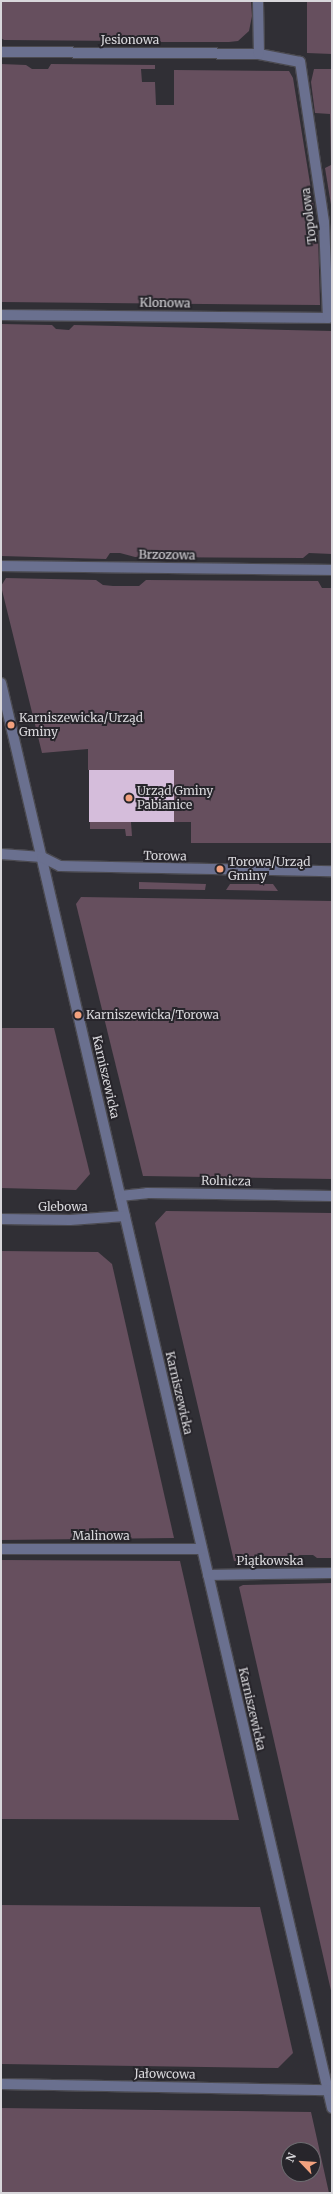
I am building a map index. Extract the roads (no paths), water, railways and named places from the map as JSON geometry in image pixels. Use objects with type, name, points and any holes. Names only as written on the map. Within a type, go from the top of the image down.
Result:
[{"type":"street","points":[[258,1],[259,54]]},
{"type":"street","name":"Jesionowa","points":[[1,52],[259,54]]},
{"type":"street","name":"Topolowa","points":[[259,54],[300,62],[324,222],[328,318]]},
{"type":"street","name":"Klonowa","points":[[1,315],[328,318]]},
{"type":"street","name":"Brzozowa","points":[[1,566],[332,570]]},
{"type":"street","name":"Karniszewicka","points":[[1,683],[332,2108]]},
{"type":"street","name":"Torowa","points":[[1,854],[42,857],[60,866],[332,871]]},
{"type":"street","name":"Rolnicza","points":[[120,1196],[147,1194],[332,1196]]},
{"type":"street","name":"Glebowa","points":[[1,1219],[70,1220],[125,1216]]},
{"type":"street","name":"Malinowa","points":[[1,1549],[202,1549]]},
{"type":"street","name":"Piątkowska","points":[[208,1575],[332,1573]]},
{"type":"street","name":"Jałowcowa","points":[[1,2084],[328,2090]]},
{"type":"place","name":"Karniszewicka/Urząd Gminy","points":[[11,725]]},
{"type":"place","name":"Urząd Gminy Pabianice","points":[[129,798]]},
{"type":"place","name":"Torowa/Urząd Gminy","points":[[220,869]]},
{"type":"place","name":"Karniszewicka/Torowa","points":[[78,1015]]}]
